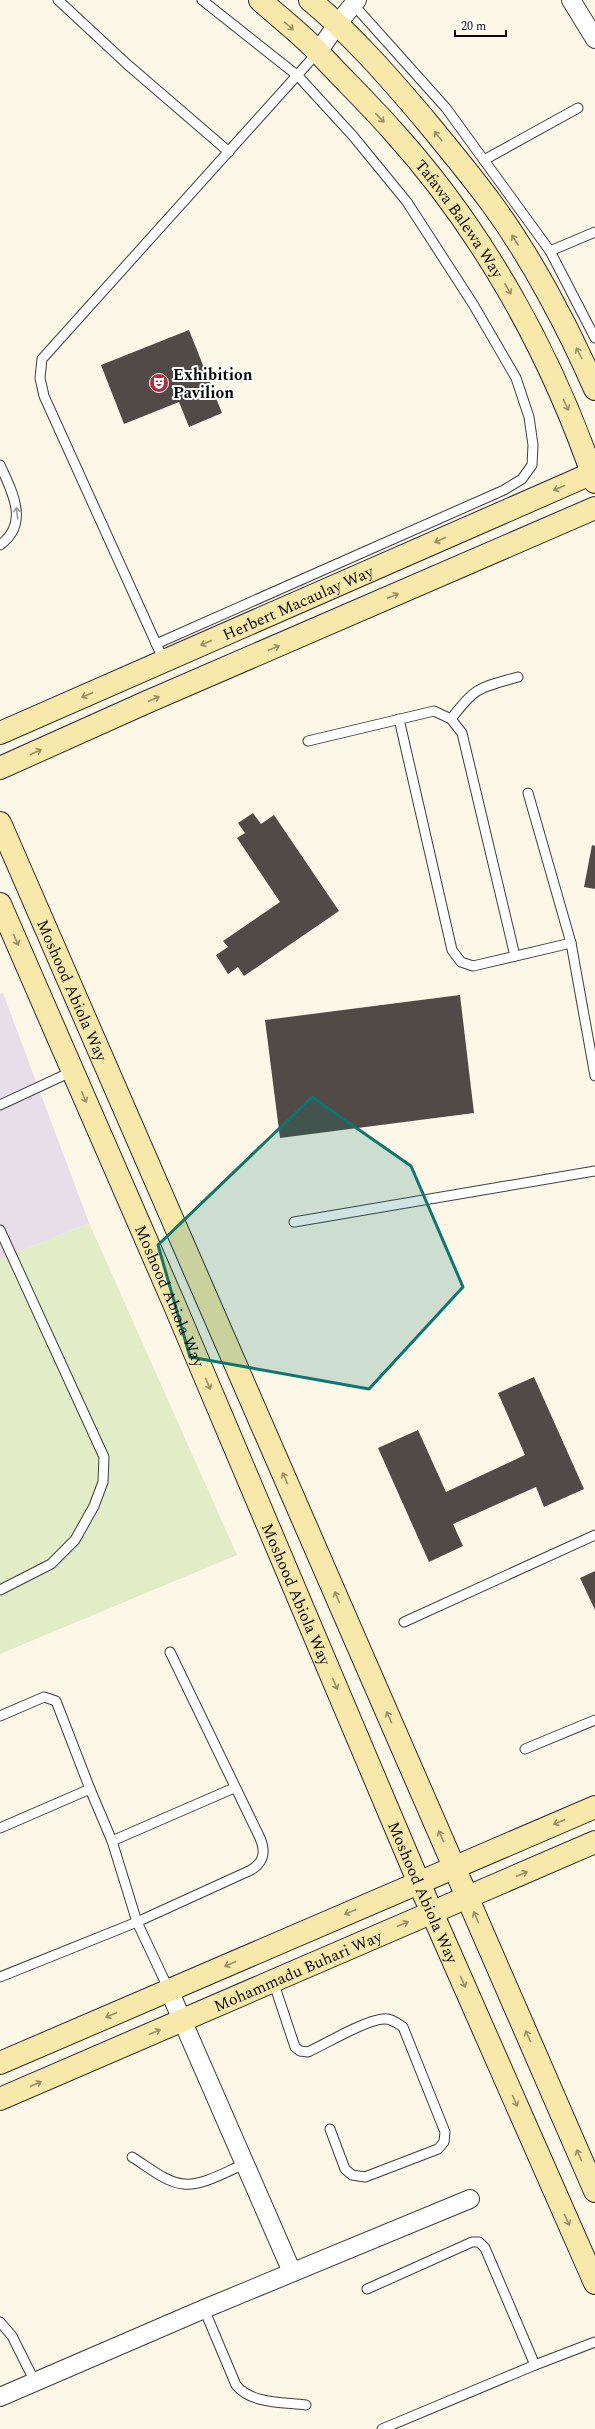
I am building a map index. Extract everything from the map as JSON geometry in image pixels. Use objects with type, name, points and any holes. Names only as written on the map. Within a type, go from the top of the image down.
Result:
[{"type":"main road","name":"Tafawa Balewa Way","points":[[260,0],[318,52],[392,129],[451,203],[490,260],[533,337],[572,418],[594,476]]},
{"type":"main road","name":"Tafawa Balewa Way","points":[[310,0],[338,23],[403,94],[493,206],[540,280],[582,358],[595,389]]},
{"type":"main road","name":"Herbert Macaulay Way","points":[[0,733],[160,653],[594,476]]},
{"type":"main road","name":"Herbert Macaulay Way","points":[[0,768],[147,702],[595,508]]},
{"type":"main road","name":"Moshood Abiola Way","points":[[0,823],[595,2191]]},
{"type":"main road","name":"Moshood Abiola Way","points":[[0,904],[175,1306],[418,1883],[595,2283]]},
{"type":"main road","points":[[175,1306],[204,1293]]},
{"type":"main road","name":"Mohammadu Buhari Way","points":[[0,2064],[595,1807]]},
{"type":"main road","name":"Mohammadu Buhari Way","points":[[0,2099],[595,1842]]},
{"type":"street","points":[[571,0],[595,39]]},
{"type":"street","points":[[318,52],[353,1]]},
{"type":"street","points":[[170,1990],[292,2272]]},
{"type":"street","points":[[0,2397],[204,2309],[470,2199]]},
{"type":"lane","points":[[58,0],[128,65],[229,152]]},
{"type":"lane","points":[[202,0],[298,76],[353,136],[407,202],[473,304],[516,378],[529,417],[533,444],[532,464],[522,479],[504,490],[160,653],[44,396],[40,378],[42,359],[298,76],[318,52]]},
{"type":"lane","points":[[353,1],[446,108],[550,251],[595,338]]},
{"type":"lane","points":[[484,160],[578,108]]},
{"type":"lane","points":[[550,251],[595,232]]},
{"type":"lane","points":[[0,465],[11,490],[18,521],[13,533],[0,546]]},
{"type":"lane","points":[[451,719],[468,696],[476,690],[518,677]]},
{"type":"lane","points":[[308,742],[400,718],[434,711],[451,719],[462,733],[515,956]]},
{"type":"lane","points":[[400,718],[452,950],[461,962],[473,966],[571,942]]},
{"type":"lane","points":[[528,793],[571,942],[595,1076]]},
{"type":"lane","points":[[0,1105],[73,1071]]},
{"type":"lane","points":[[294,1222],[595,1171]]},
{"type":"lane","points":[[0,1230],[104,1457],[102,1482],[94,1506],[75,1540],[51,1564],[0,1590]]},
{"type":"lane","points":[[404,1622],[595,1535]]},
{"type":"lane","points":[[0,1977],[137,1922],[259,1865],[263,1858],[263,1847],[170,1652]]},
{"type":"lane","points":[[0,1716],[44,1697],[56,1701],[90,1789],[112,1840],[137,1922],[170,1990]]},
{"type":"lane","points":[[525,1749],[595,1720]]},
{"type":"lane","points":[[112,1840],[234,1788]]},
{"type":"lane","points":[[0,1828],[90,1789]]},
{"type":"lane","points":[[273,1981],[295,2047],[300,2051],[308,2052],[370,2023],[383,2019],[394,2021],[403,2027],[445,2132],[444,2142],[438,2149],[365,2177],[352,2174],[345,2169],[330,2129]]},
{"type":"lane","points":[[132,2157],[171,2181],[184,2184],[197,2183],[245,2164]]},
{"type":"lane","points":[[367,2289],[472,2242],[479,2242],[485,2248],[535,2365]]},
{"type":"lane","points":[[204,2309],[236,2385],[243,2394],[257,2399],[306,2405]]},
{"type":"lane","points":[[0,2322],[12,2336],[36,2382]]},
{"type":"lane","points":[[382,2429],[535,2365],[595,2342]]},
{"type":"highlighted area","points":[[312,1097],[411,1166],[463,1287],[369,1389],[190,1357],[158,1245]]},
{"type":"shaded area","points":[[3,993],[89,1223],[0,1259],[0,994]]},
{"type":"green space","points":[[89,1223],[237,1555],[0,1654],[0,1259]]},
{"type":"building","name":"Exhibition Pavilion","points":[[189,330],[222,413],[189,427],[179,402],[124,424],[101,365]]},
{"type":"building","points":[[253,813],[261,824],[274,815],[339,911],[244,976],[238,967],[228,974],[216,955],[228,947],[223,941],[280,902],[237,838],[245,833],[238,823]]},
{"type":"building","points":[[592,845],[595,846],[595,889],[584,887]]},
{"type":"building","points":[[460,995],[474,1113],[280,1138],[265,1020]]},
{"type":"building","points":[[534,1377],[584,1489],[544,1507],[536,1487],[453,1524],[463,1546],[429,1562],[378,1448],[418,1430],[446,1492],[525,1455],[498,1393]]},
{"type":"building","points":[[595,1571],[595,1610],[580,1578]]},
{"type":"place","name":"Exhibition Pavilion","points":[[159,383]]}]
